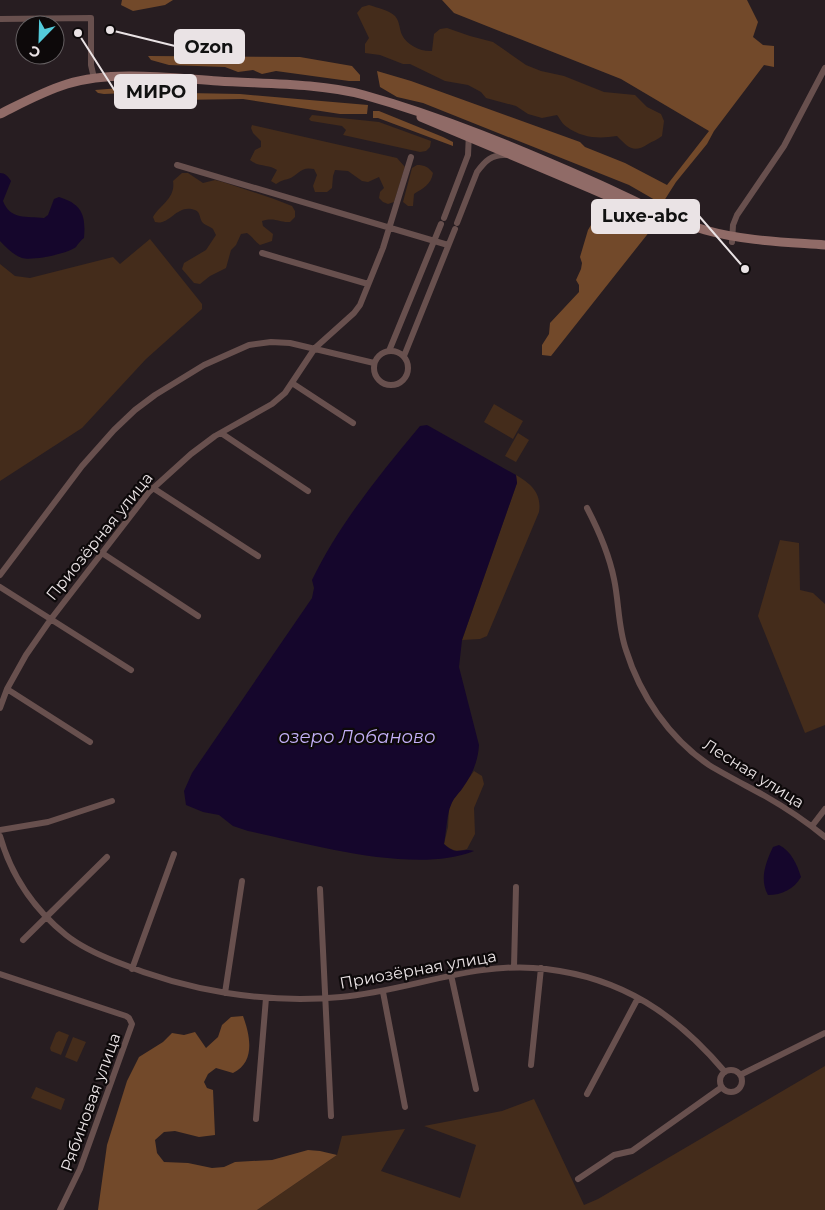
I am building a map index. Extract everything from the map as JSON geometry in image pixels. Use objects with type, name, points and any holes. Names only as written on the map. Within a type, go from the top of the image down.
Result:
[{"type":"main road","points":[[0,114],[56,88],[94,78],[178,79],[348,91],[398,106],[437,125],[469,134],[596,182],[684,223],[717,234],[733,239],[825,245]]},
{"type":"main road","points":[[469,134],[512,155],[668,222],[701,234],[764,246],[825,251]]},
{"type":"street","points":[[0,19],[91,18],[91,65],[94,78]]},
{"type":"street","points":[[733,239],[737,215],[784,146],[825,68]]},
{"type":"street","points":[[389,351],[468,155],[469,134]]},
{"type":"street","points":[[404,356],[477,172],[493,156],[512,155]]},
{"type":"street","name":"Приозёрная улица","points":[[0,708],[7,689],[26,654],[153,488],[190,454],[272,404],[292,383],[315,348],[354,314],[360,305],[390,227],[411,157]]},
{"type":"street","points":[[178,165],[448,245]]},
{"type":"street","points":[[262,253],[368,284]]},
{"type":"street","points":[[0,575],[97,448],[135,410],[204,365],[249,345],[271,342],[315,348],[374,363]]},
{"type":"street","points":[[389,351],[398,352],[404,356],[408,366],[408,373],[401,382],[393,385],[384,384],[378,379],[374,372],[374,363],[382,354],[389,351]]},
{"type":"street","points":[[292,383],[353,423]]},
{"type":"street","points":[[222,433],[308,490]]},
{"type":"street","points":[[153,488],[258,556]]},
{"type":"street","name":"Лесная улица","points":[[587,508],[608,555],[615,580],[621,630],[626,650],[642,690],[660,718],[688,747],[708,764],[767,797],[812,826],[825,837]]},
{"type":"street","points":[[102,553],[198,616]]},
{"type":"street","points":[[0,587],[131,670]]},
{"type":"street","points":[[7,689],[90,742]]},
{"type":"street","points":[[0,830],[48,822],[112,802]]},
{"type":"street","points":[[812,826],[825,809]]},
{"type":"street","name":"Приозёрная улица","points":[[0,836],[12,868],[20,882],[46,917],[67,936],[97,954],[170,981],[225,993],[266,998],[340,998],[383,992],[469,971],[514,967],[541,968],[584,976],[618,988],[638,998],[685,1029],[706,1049],[725,1072]]},
{"type":"street","points":[[132,968],[174,854]]},
{"type":"street","points":[[23,940],[107,858]]},
{"type":"street","points":[[225,993],[242,881]]},
{"type":"street","points":[[514,967],[516,887]]},
{"type":"street","points":[[320,889],[331,1116]]},
{"type":"street","points":[[531,1065],[541,968]]},
{"type":"street","name":"Рябиновая улица","points":[[0,974],[126,1016],[132,1024],[80,1169],[60,1210]]},
{"type":"street","points":[[451,975],[476,1089]]},
{"type":"street","points":[[383,992],[405,1107]]},
{"type":"street","points":[[256,1119],[266,998]]},
{"type":"street","points":[[587,1094],[638,998]]},
{"type":"street","points":[[740,1075],[825,1034]]},
{"type":"street","points":[[733,1070],[740,1075],[741,1084],[738,1088],[730,1091],[722,1087],[720,1079],[725,1072],[733,1070]]},
{"type":"street","points":[[578,1179],[614,1155],[632,1152],[722,1087]]},
{"type":"shaded area","points":[[122,0],[173,0],[165,5],[133,11],[121,5]]},
{"type":"shaded area","points":[[442,0],[747,0],[758,22],[753,37],[763,45],[774,46],[774,67],[764,65],[714,131],[707,144],[676,182],[662,204],[629,185],[423,103],[397,97],[380,87],[377,71],[411,81],[580,142],[585,147],[625,163],[667,185],[709,131],[621,79],[454,13]]},
{"type":"shaded area","points":[[369,5],[393,14],[398,21],[404,39],[419,49],[432,51],[434,34],[440,29],[447,28],[493,42],[526,65],[541,71],[564,76],[604,92],[635,95],[647,107],[661,114],[664,121],[662,136],[643,147],[634,149],[617,136],[597,137],[585,135],[573,131],[566,126],[557,115],[542,118],[528,114],[516,106],[486,98],[481,92],[468,85],[445,81],[410,64],[403,64],[380,55],[365,53],[365,44],[369,38],[357,13],[362,7]]},
{"type":"shaded area","points":[[148,56],[300,57],[352,66],[360,75],[360,81],[276,71],[262,74],[253,70],[238,72],[225,67],[169,65],[151,60]]},
{"type":"shaded area","points":[[120,88],[187,93],[240,94],[368,105],[367,114],[340,114],[243,99],[178,100],[126,93],[104,94],[98,93],[95,90]]},
{"type":"shaded area","points":[[373,111],[379,111],[443,137],[453,142],[453,146],[378,118],[373,118]]},
{"type":"shaded area","points":[[312,115],[379,122],[431,141],[430,147],[426,151],[420,152],[343,135],[346,130],[342,126],[311,121],[309,119]]},
{"type":"shaded area","points":[[252,125],[397,158],[405,167],[394,202],[388,204],[379,198],[380,192],[384,188],[379,177],[368,182],[362,181],[348,171],[335,170],[332,188],[327,192],[315,192],[313,186],[317,175],[314,169],[309,168],[276,184],[271,181],[277,170],[256,164],[250,160],[255,150],[261,147],[261,141],[253,133]]},
{"type":"shaded area","points":[[417,165],[430,169],[433,173],[428,183],[414,194],[413,206],[408,206],[403,202],[412,168]]},
{"type":"shaded area","points":[[182,173],[188,173],[203,183],[215,180],[223,182],[292,206],[295,211],[295,217],[290,222],[262,221],[263,226],[273,234],[272,241],[260,245],[247,233],[241,234],[236,245],[231,250],[226,268],[210,276],[200,284],[194,283],[182,269],[184,263],[206,250],[216,235],[213,229],[203,223],[195,210],[183,209],[165,221],[160,222],[155,222],[153,217],[170,197],[173,181]]},
{"type":"shaded area","points":[[597,202],[643,223],[650,231],[551,356],[542,355],[542,345],[549,334],[550,323],[579,292],[579,285],[576,280],[581,269],[580,257],[588,230],[594,220],[593,208]]},
{"type":"shaded area","points":[[150,239],[202,304],[202,309],[146,359],[82,428],[0,481],[0,264],[15,276],[30,278],[113,257],[120,264]]},
{"type":"shaded area","points":[[494,404],[523,421],[513,439],[484,422]]},
{"type":"shaded area","points":[[518,433],[529,440],[516,462],[505,456]]},
{"type":"shaded area","points":[[516,475],[531,486],[537,494],[539,512],[487,636],[480,639],[462,640],[517,483]]},
{"type":"shaded area","points":[[780,540],[799,543],[800,590],[813,593],[825,604],[825,725],[805,733],[758,616]]},
{"type":"shaded area","points":[[474,771],[482,776],[484,784],[474,808],[475,834],[467,849],[455,850],[444,844],[448,827],[449,808]]},
{"type":"shaded area","points":[[243,1016],[249,1039],[248,1055],[245,1062],[233,1073],[216,1068],[208,1074],[204,1082],[207,1088],[213,1090],[215,1135],[199,1137],[175,1131],[164,1132],[155,1140],[157,1153],[164,1162],[188,1163],[212,1168],[224,1167],[235,1162],[272,1160],[308,1150],[337,1155],[257,1210],[98,1210],[107,1145],[127,1081],[139,1057],[163,1042],[172,1033],[184,1035],[195,1032],[206,1048],[218,1037],[222,1025],[231,1017]]},
{"type":"shaded area","points":[[59,1031],[69,1035],[61,1055],[51,1051],[50,1048],[56,1033]]},
{"type":"shaded area","points":[[73,1037],[86,1042],[77,1062],[65,1057]]},
{"type":"shaded area","points":[[825,1066],[825,1210],[257,1210],[337,1155],[342,1136],[405,1129],[381,1171],[460,1198],[476,1145],[424,1126],[502,1111],[534,1099],[584,1205],[598,1199]]},
{"type":"shaded area","points":[[36,1087],[65,1099],[61,1110],[31,1098]]},
{"type":"water","points":[[0,173],[6,175],[11,181],[3,201],[10,211],[20,216],[44,218],[48,215],[54,199],[59,197],[78,207],[83,217],[84,238],[72,250],[49,256],[27,259],[13,253],[0,241]]},
{"type":"water","name":"озеро Лобаново","points":[[427,425],[516,475],[517,483],[462,640],[459,667],[479,745],[472,773],[453,801],[450,809],[444,844],[456,851],[474,851],[450,858],[423,860],[362,855],[248,831],[233,826],[219,815],[203,812],[186,805],[184,791],[192,773],[312,598],[314,588],[312,580],[347,519],[420,426]]},
{"type":"water","points":[[779,845],[793,858],[801,877],[787,891],[768,895],[764,883],[764,871],[773,847]]},
{"type":"place","name":"Ozon","points":[[110,30]]},
{"type":"place","name":"МИРО","points":[[78,33]]},
{"type":"place","name":"Luxe-abc","points":[[745,269]]}]
